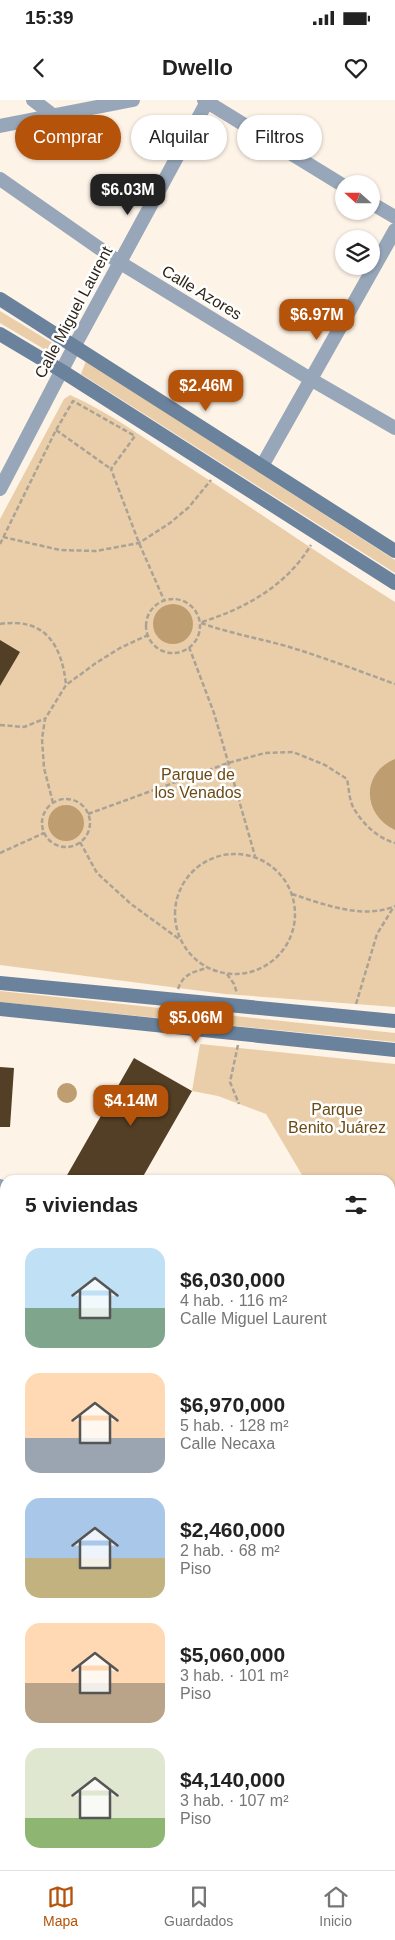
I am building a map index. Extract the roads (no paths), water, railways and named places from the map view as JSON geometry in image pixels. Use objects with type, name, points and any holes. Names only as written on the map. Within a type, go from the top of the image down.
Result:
[{"type":"main road","points":[[0,299],[395,552]]},
{"type":"main road","points":[[0,334],[62,370],[395,583]]},
{"type":"main road","points":[[0,983],[395,1021]]},
{"type":"main road","points":[[0,1009],[395,1050]]},
{"type":"street","points":[[32,100],[53,115]]},
{"type":"street","points":[[59,115],[133,100]]},
{"type":"street","points":[[206,100],[335,180]]},
{"type":"street","name":"Calle Miguel Laurent","points":[[0,487],[206,100]]},
{"type":"street","points":[[0,126],[15,123]]},
{"type":"street","name":"Calle Azores","points":[[0,180],[119,262],[312,380],[395,428]]},
{"type":"street","points":[[380,209],[395,218]]},
{"type":"street","points":[[262,466],[395,230]]},
{"type":"park label","name":"Parque de los Venados","points":[[198,783]]},
{"type":"park label","name":"Parque Benito Juárez","points":[[337,1118]]}]
